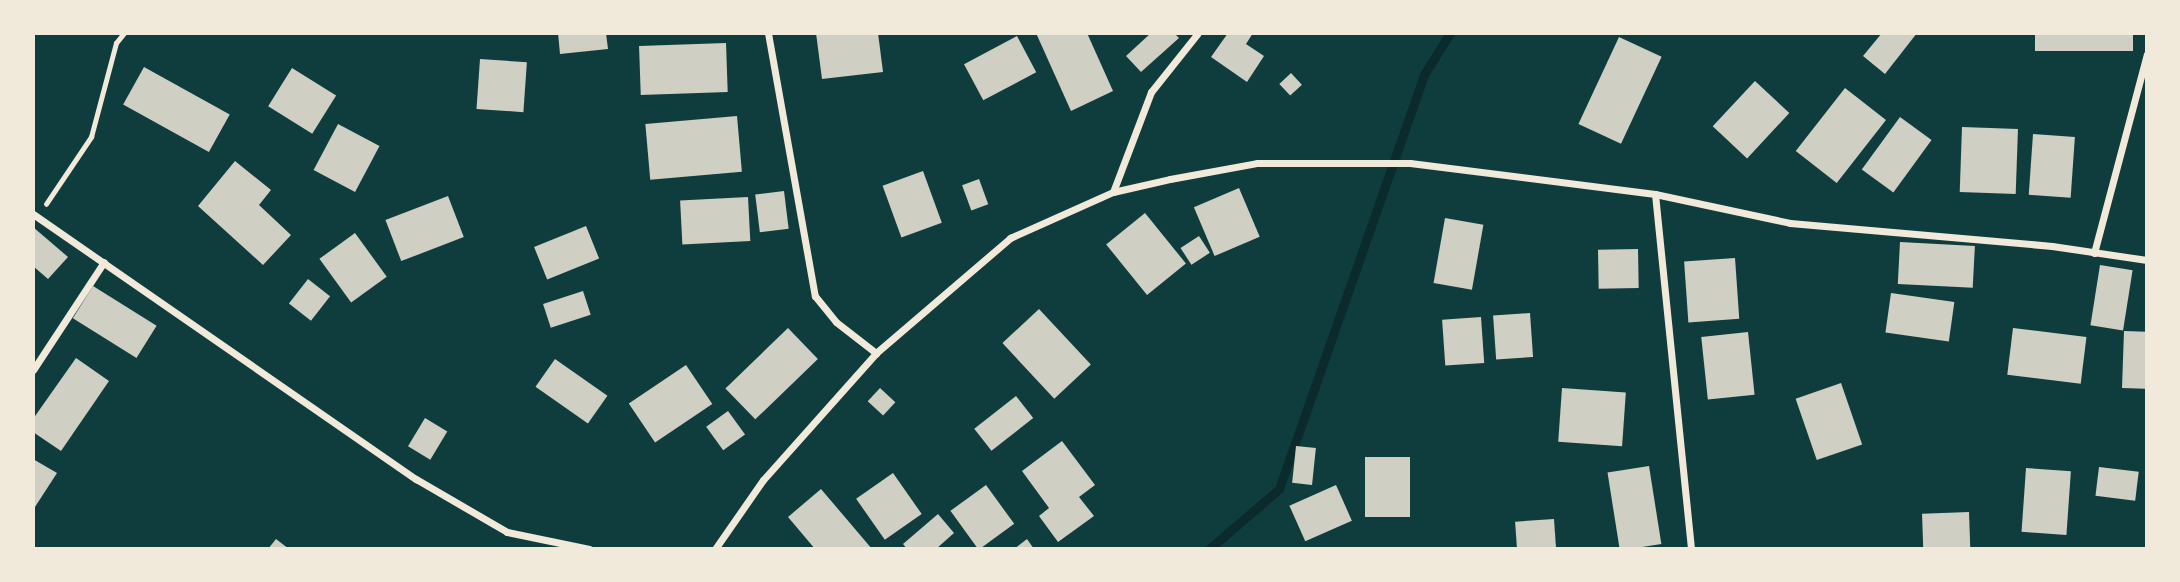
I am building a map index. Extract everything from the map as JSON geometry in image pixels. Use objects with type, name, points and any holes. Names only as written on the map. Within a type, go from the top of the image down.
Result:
[{"type":"street","points":[[768,33],[815,296],[836,322],[876,353]]},
{"type":"street","points":[[1112,192],[1151,92],[1198,33]]},
{"type":"street","points":[[2094,253],[2147,54]]},
{"type":"street","points":[[715,549],[763,480],[876,353],[1010,238],[1112,192],[1258,163],[1410,163],[1655,194],[1790,223],[2147,260]]},
{"type":"street","points":[[1655,194],[1691,549]]},
{"type":"street","points":[[35,216],[416,479],[507,532],[589,549]]},
{"type":"street","points":[[33,370],[104,262]]},
{"type":"path","points":[[35,216],[91,136],[116,43],[124,33]]},
{"type":"building","points":[[558,33],[606,33],[608,49],[560,54]]},
{"type":"building","points":[[816,33],[878,33],[883,72],[822,79]]},
{"type":"building","points":[[1036,33],[1087,33],[1113,91],[1071,111]]},
{"type":"building","points":[[1151,33],[1174,33],[1179,38],[1141,72],[1126,56]]},
{"type":"building","points":[[1228,33],[1253,33],[1246,44],[1264,56],[1247,82],[1211,57]]},
{"type":"building","points":[[1882,33],[1917,33],[1885,74],[1863,56]]},
{"type":"building","points":[[2035,33],[2133,33],[2133,51],[2035,51]]},
{"type":"building","points":[[1017,36],[1036,72],[983,100],[964,64]]},
{"type":"building","points":[[1619,37],[1662,57],[1621,144],[1578,124]]},
{"type":"building","points":[[726,43],[728,92],[641,95],[639,46]]},
{"type":"building","points":[[480,59],[527,62],[523,112],[477,109]]},
{"type":"building","points":[[144,67],[230,115],[209,152],[123,105]]},
{"type":"building","points":[[292,68],[336,96],[312,134],[268,106]]},
{"type":"building","points":[[1291,73],[1302,85],[1290,96],[1279,84]]},
{"type":"building","points":[[1755,81],[1789,113],[1747,158],[1713,126]]},
{"type":"building","points":[[1845,88],[1886,120],[1837,183],[1796,151]]},
{"type":"building","points":[[737,116],[742,172],[650,180],[645,124]]},
{"type":"building","points":[[1900,117],[1932,140],[1893,193],[1862,170]]},
{"type":"building","points":[[338,124],[379,146],[355,192],[314,170]]},
{"type":"building","points":[[1962,127],[2018,129],[2016,194],[1960,192]]},
{"type":"building","points":[[2033,134],[2075,137],[2071,198],[2029,195]]},
{"type":"building","points":[[235,161],[271,190],[259,205],[291,235],[263,265],[198,206]]},
{"type":"building","points":[[923,171],[942,223],[901,237],[883,186]]},
{"type":"building","points":[[979,179],[988,204],[971,211],[962,185]]},
{"type":"building","points":[[1239,188],[1260,237],[1215,256],[1194,207]]},
{"type":"building","points":[[784,191],[789,229],[760,232],[755,195]]},
{"type":"building","points":[[448,196],[464,237],[401,261],[385,220]]},
{"type":"building","points":[[748,197],[750,241],[682,244],[680,201]]},
{"type":"building","points":[[1145,213],[1186,264],[1147,295],[1106,244]]},
{"type":"building","points":[[1445,218],[1483,225],[1472,290],[1434,283]]},
{"type":"building","points":[[586,226],[599,258],[547,279],[534,247]]},
{"type":"building","points":[[33,227],[68,257],[48,279],[33,266]]},
{"type":"building","points":[[355,233],[387,277],[351,303],[319,259]]},
{"type":"building","points":[[1199,236],[1210,253],[1191,265],[1181,248]]},
{"type":"building","points":[[1900,242],[1975,246],[1973,288],[1898,284]]},
{"type":"building","points":[[1638,249],[1639,288],[1599,289],[1598,250]]},
{"type":"building","points":[[1735,258],[1739,319],[1688,322],[1684,262]]},
{"type":"building","points":[[2100,265],[2133,270],[2123,330],[2090,325]]},
{"type":"building","points":[[308,279],[330,296],[311,321],[289,303]]},
{"type":"building","points":[[93,286],[157,326],[136,358],[73,318]]},
{"type":"building","points":[[583,291],[591,315],[551,328],[543,304]]},
{"type":"building","points":[[1891,293],[1954,302],[1949,342],[1885,333]]},
{"type":"building","points":[[1039,309],[1091,365],[1054,399],[1002,343]]},
{"type":"building","points":[[1530,313],[1533,357],[1496,359],[1493,316]]},
{"type":"building","points":[[1481,317],[1484,363],[1445,366],[1442,320]]},
{"type":"building","points":[[788,328],[818,359],[755,419],[725,388]]},
{"type":"building","points":[[2013,328],[2086,337],[2081,384],[2007,375]]},
{"type":"building","points":[[2124,331],[2147,332],[2145,389],[2122,388]]},
{"type":"building","points":[[1748,332],[1755,395],[1708,400],[1701,337]]},
{"type":"building","points":[[76,358],[109,381],[61,451],[33,432],[33,419]]},
{"type":"building","points":[[555,359],[607,396],[588,424],[535,387]]},
{"type":"building","points":[[686,365],[712,404],[655,443],[629,404]]},
{"type":"building","points":[[1841,383],[1862,444],[1817,460],[1796,399]]},
{"type":"building","points":[[880,388],[895,402],[883,415],[868,401]]},
{"type":"building","points":[[1562,388],[1626,392],[1622,446],[1558,442]]},
{"type":"building","points":[[1016,396],[1033,418],[991,451],[974,429]]},
{"type":"building","points":[[728,411],[745,434],[723,450],[706,427]]},
{"type":"building","points":[[425,418],[447,431],[430,460],[408,446]]},
{"type":"building","points":[[1062,441],[1095,485],[1079,497],[1094,516],[1058,542],[1039,516],[1049,508],[1022,471]]},
{"type":"building","points":[[1296,446],[1316,448],[1312,485],[1292,483]]},
{"type":"building","points":[[1365,457],[1410,457],[1410,517],[1365,517]]},
{"type":"building","points":[[33,459],[57,473],[33,510]]},
{"type":"building","points":[[1649,466],[1661,544],[1620,549],[1608,473]]},
{"type":"building","points":[[2099,467],[2139,472],[2135,501],[2095,496]]},
{"type":"building","points":[[2026,468],[2071,471],[2066,535],[2022,532]]},
{"type":"building","points":[[893,473],[922,514],[885,540],[856,499]]},
{"type":"building","points":[[986,485],[1014,524],[978,549],[950,511]]},
{"type":"building","points":[[1336,485],[1352,521],[1305,541],[1289,506]]},
{"type":"building","points":[[821,489],[872,549],[815,549],[788,517]]},
{"type":"building","points":[[1969,512],[1970,549],[1923,549],[1922,514]]},
{"type":"building","points":[[938,514],[954,533],[936,549],[907,549],[903,544]]},
{"type":"building","points":[[1554,519],[1556,549],[1517,549],[1515,522]]},
{"type":"building","points":[[276,539],[289,549],[268,549]]},
{"type":"building","points":[[1027,539],[1034,549],[1014,549]]},
{"type":"waterway","points":[[1209,549],[1279,489],[1425,73],[1450,33]]}]
